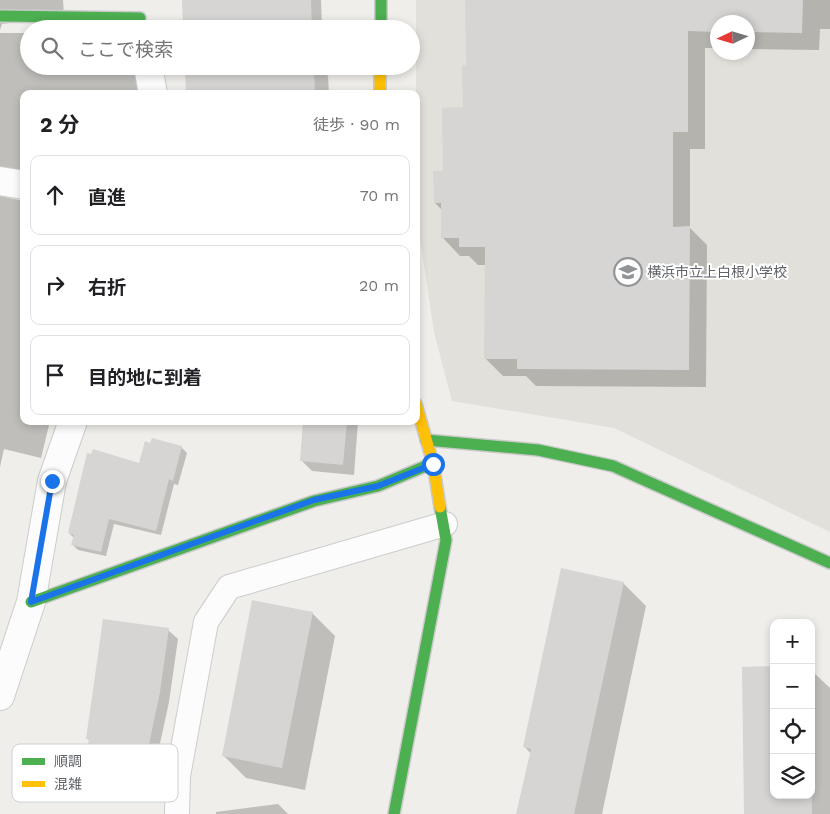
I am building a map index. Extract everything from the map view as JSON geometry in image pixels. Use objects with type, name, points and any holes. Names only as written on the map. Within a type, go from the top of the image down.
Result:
[{"type":"street","points":[[381,0],[381,20]]},
{"type":"street","points":[[0,16],[139,16]]},
{"type":"street","points":[[150,75],[152,90]]},
{"type":"street","points":[[380,75],[380,90]]},
{"type":"street","points":[[0,180],[20,184]]},
{"type":"street","points":[[394,814],[446,540],[445,524],[433,464],[420,418]]},
{"type":"street","points":[[0,696],[31,602],[52,481],[72,425]]},
{"type":"street","points":[[426,440],[538,450],[613,466],[830,563]]},
{"type":"street","points":[[31,602],[314,500],[378,486],[433,464]]},
{"type":"lane","points":[[178,776],[206,622],[229,587],[445,524]]},
{"type":"shaded area","name":"横浜市立上白根小学校","points":[[416,0],[830,0],[830,532],[614,428],[452,401],[434,332],[420,239],[420,90],[416,90],[416,75],[420,75],[420,20],[416,20]]},
{"type":"building","points":[[182,0],[311,0],[312,20],[183,20]]},
{"type":"building","points":[[465,0],[803,0],[802,33],[755,32],[755,15],[710,15],[710,32],[688,31],[688,132],[673,132],[673,227],[690,226],[689,370],[517,369],[517,359],[484,359],[485,247],[459,247],[459,238],[441,238],[441,203],[434,203],[433,171],[443,171],[442,108],[463,107],[462,65],[466,65]]},
{"type":"building","points":[[185,75],[314,75],[315,90],[186,90]]},
{"type":"building","points":[[303,425],[347,425],[343,465],[300,461]]},
{"type":"building","points":[[152,438],[182,446],[173,481],[169,479],[156,531],[109,519],[101,552],[71,545],[74,535],[68,533],[87,453],[91,454],[93,449],[139,463],[145,441],[150,443]]},
{"type":"building","points":[[561,568],[624,582],[574,814],[516,814],[531,749],[523,747]]},
{"type":"building","points":[[252,600],[313,612],[282,768],[222,756]]},
{"type":"building","points":[[103,619],[169,628],[160,692],[149,744],[88,744],[89,739],[86,739]]},
{"type":"building","points":[[770,666],[770,799],[812,799],[812,814],[744,814],[742,667]]},
{"type":"traffic: fast","points":[[381,0],[381,20]]},
{"type":"traffic: fast","points":[[0,16],[140,18]]},
{"type":"traffic: fast","points":[[426,440],[538,450],[613,466],[830,563]]},
{"type":"traffic: fast","points":[[31,602],[314,501],[378,486],[433,463]]},
{"type":"traffic: fast","points":[[394,814],[446,540],[440,507]]},
{"type":"traffic: slow","points":[[380,75],[380,90]]},
{"type":"traffic: slow","points":[[420,418],[433,463],[440,507]]},
{"type":"place","name":"横浜市立上白根小学校","points":[[628,272]]},
{"type":"route","points":[[52,481],[31,602],[314,500],[378,486],[433,464]]}]
